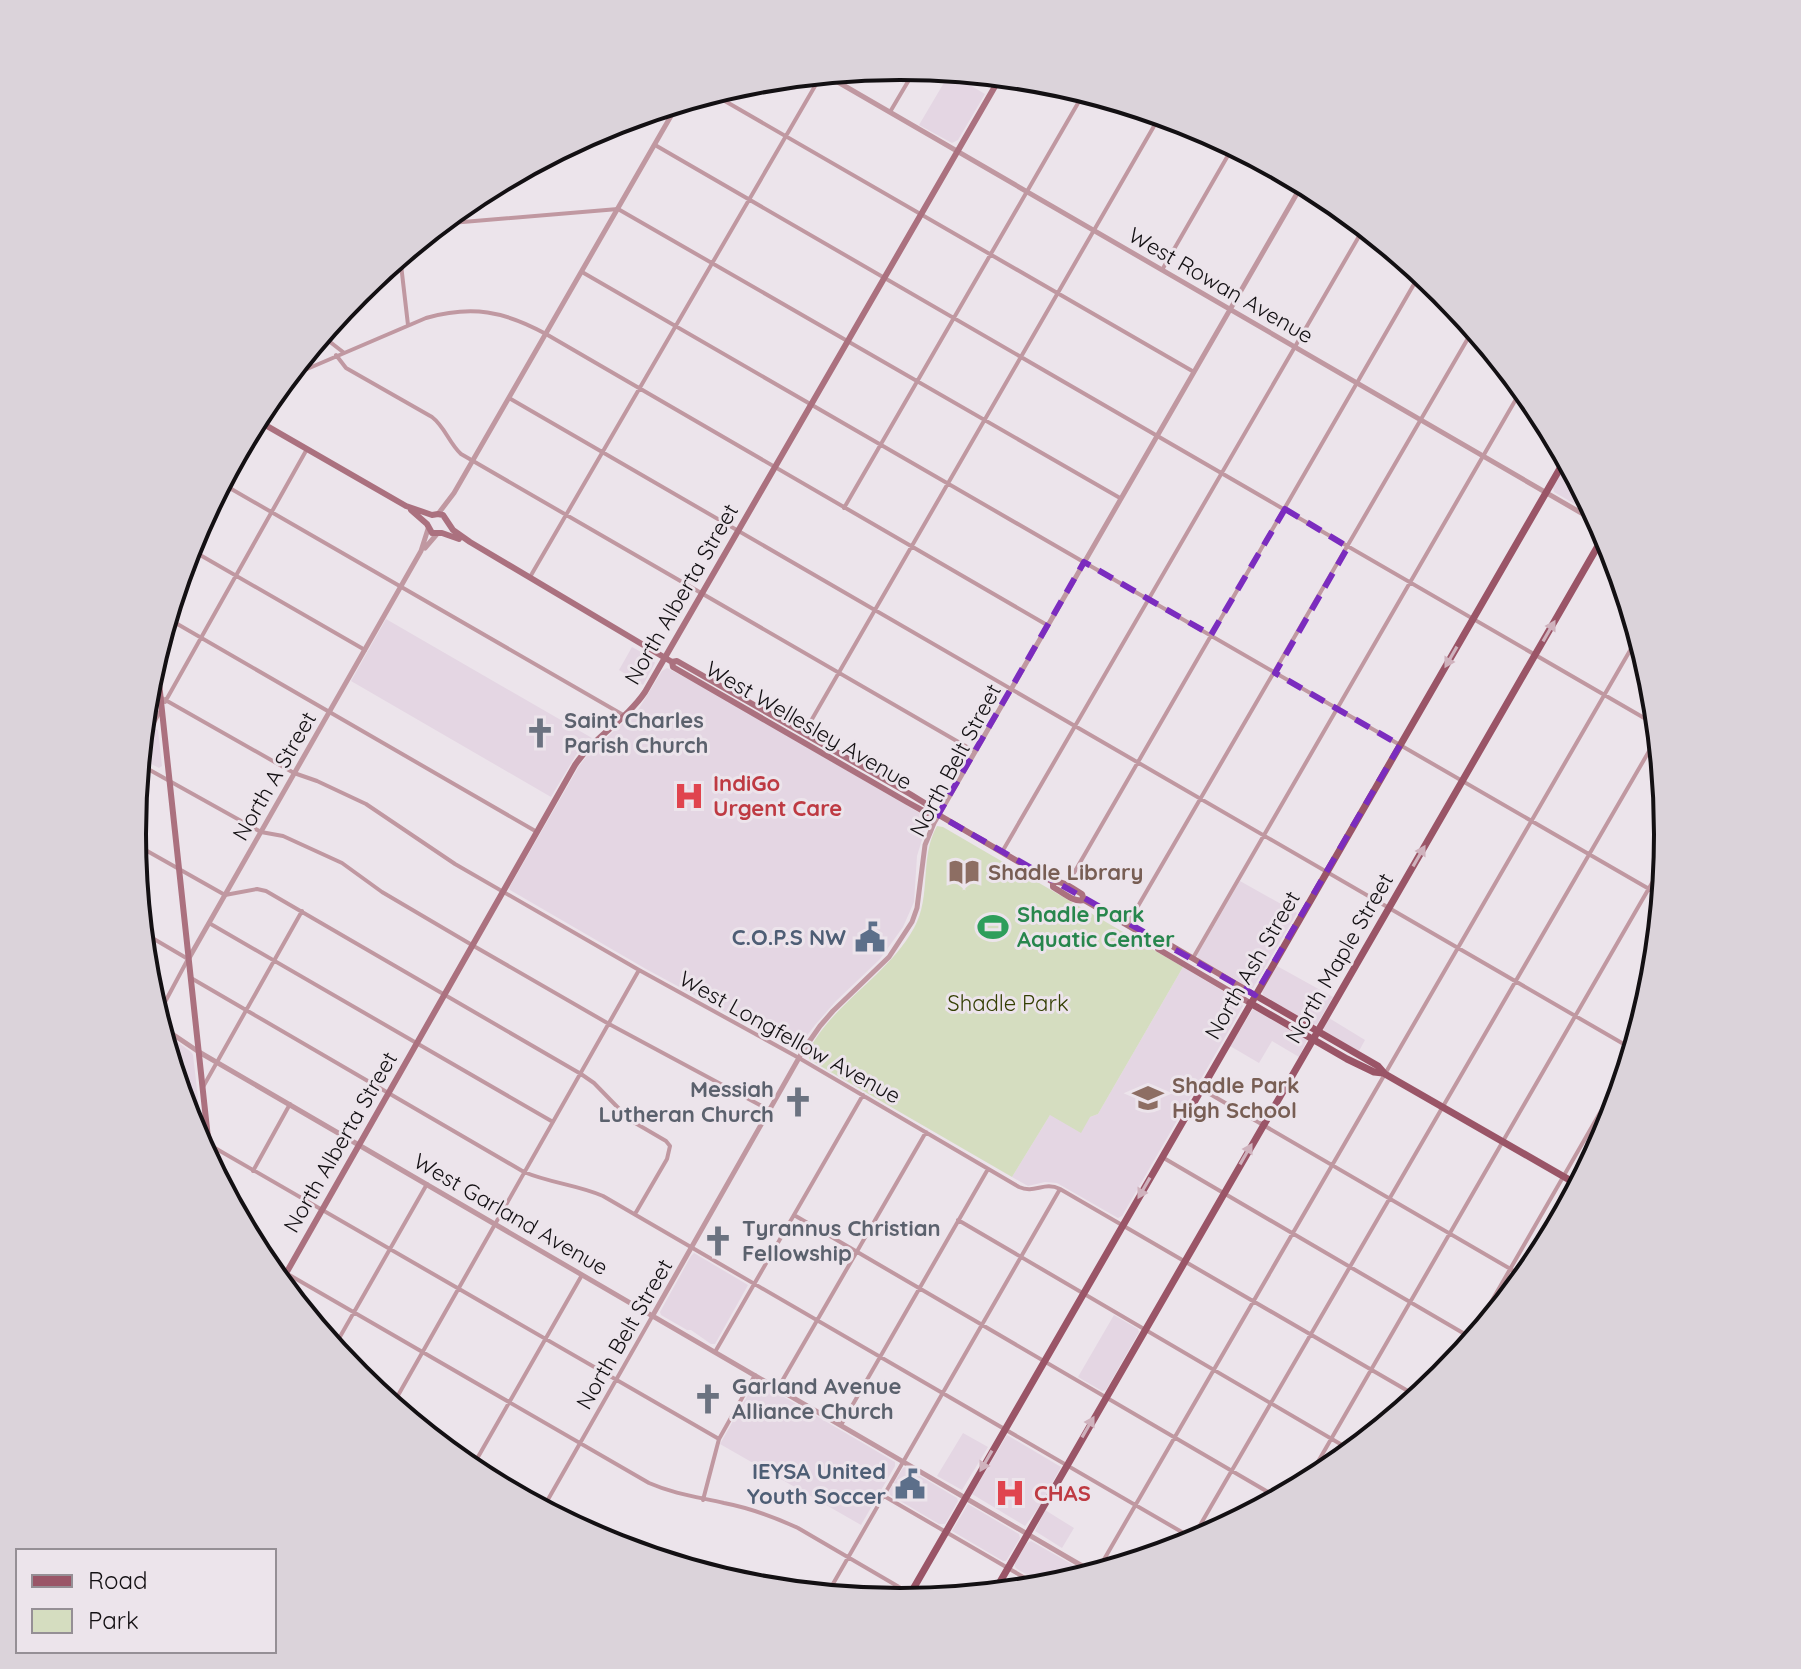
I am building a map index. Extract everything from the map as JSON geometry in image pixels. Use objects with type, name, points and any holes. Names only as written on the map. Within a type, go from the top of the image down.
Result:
[{"type":"main road","name":"North Alberta Street","points":[[286,1272],[581,756],[625,716],[669,660],[702,594],[995,86]]},
{"type":"main road","points":[[266,426],[406,506],[432,533],[446,529],[447,521],[435,514],[406,506]]},
{"type":"main road","name":"North Ash Street","points":[[913,1588],[1560,468]]},
{"type":"main road","points":[[428,526],[435,514]]},
{"type":"main road","name":"West Wellesley Avenue","points":[[447,521],[470,542],[530,578],[669,660],[677,661],[792,726],[1053,882],[1067,885],[1082,894],[1084,900]]},
{"type":"main road","name":"West Wellesley Avenue","points":[[440,533],[470,542]]},
{"type":"main road","name":"North Maple Street","points":[[999,1583],[1598,546]]},
{"type":"main road","name":"West Wellesley Avenue","points":[[669,660],[673,667],[927,813],[935,813]]},
{"type":"main road","points":[[161,684],[206,1130]]},
{"type":"main road","points":[[755,705],[767,721],[792,726]]},
{"type":"main road","name":"West Wellesley Avenue","points":[[1053,882],[1053,887],[1079,901],[1084,900],[1127,925],[1250,1003],[1378,1066],[1385,1074],[1571,1180]]},
{"type":"main road","name":"West Wellesley Avenue","points":[[1158,946],[1165,942],[1315,1035]]},
{"type":"street","points":[[890,112],[909,80]]},
{"type":"street","name":"West Rowan Avenue","points":[[839,83],[1583,514]]},
{"type":"street","points":[[530,578],[817,85]]},
{"type":"street","points":[[725,101],[1194,372]]},
{"type":"street","points":[[844,508],[1079,102]]},
{"type":"street","points":[[435,514],[452,497],[671,116]]},
{"type":"street","points":[[804,733],[1155,124]]},
{"type":"street","points":[[655,145],[1646,719]]},
{"type":"street","points":[[1162,270],[1228,155]]},
{"type":"street","name":"North Belt Street","points":[[547,1501],[799,1058],[820,1026],[889,957],[912,922],[917,908],[925,845],[935,813],[1011,688],[1297,193]]},
{"type":"street","points":[[460,222],[618,209],[1120,498]]},
{"type":"street","points":[[1002,852],[1359,236]]},
{"type":"street","points":[[401,268],[408,325]]},
{"type":"street","points":[[582,272],[1652,891]]},
{"type":"street","points":[[1067,885],[1415,283]]},
{"type":"street","points":[[308,368],[444,313],[478,311],[512,318],[546,334],[1047,625]]},
{"type":"street","points":[[1127,925],[1468,338]]},
{"type":"street","points":[[329,341],[343,352]]},
{"type":"street","points":[[336,355],[346,368],[438,421],[455,449],[473,461],[974,751]]},
{"type":"street","points":[[509,398],[1625,1044]]},
{"type":"street","points":[[1193,958],[1516,399]]},
{"type":"street","points":[[163,699],[307,449]]},
{"type":"street","points":[[231,488],[625,716]]},
{"type":"street","points":[[447,521],[452,497]]},
{"type":"street","name":"North A Street","points":[[165,1002],[421,551],[428,526]]},
{"type":"street","name":"North A Street","points":[[421,551],[440,533]]},
{"type":"street","points":[[200,555],[365,650]]},
{"type":"street","points":[[177,623],[537,832]]},
{"type":"street","points":[[1103,1561],[1631,648]]},
{"type":"street","name":"West Longfellow Avenue","points":[[158,696],[294,773],[366,804],[455,864],[799,1058],[988,1169],[1024,1189],[1048,1185],[1060,1189],[1409,1392]]},
{"type":"street","points":[[154,721],[161,709]]},
{"type":"street","points":[[1200,1527],[1650,749]]},
{"type":"street","points":[[149,770],[261,832],[293,840],[342,863],[382,892],[472,945],[609,1024],[769,1110]]},
{"type":"street","points":[[147,851],[225,895],[257,889],[266,891],[594,1083],[630,1120],[666,1141],[670,1148],[667,1159],[635,1214]]},
{"type":"street","points":[[1316,1464],[1653,880]]},
{"type":"street","points":[[202,1089],[302,911]]},
{"type":"street","points":[[209,923],[553,1122]]},
{"type":"street","points":[[153,938],[188,959]]},
{"type":"street","points":[[397,1397],[639,970]]},
{"type":"street","points":[[191,978],[524,1172],[589,1189],[635,1214],[1184,1534]]},
{"type":"street","name":"West Garland Avenue","points":[[173,1035],[1083,1566]]},
{"type":"street","points":[[1201,1089],[1515,1272]]},
{"type":"street","points":[[715,1352],[863,1095]]},
{"type":"street","points":[[253,1171],[290,1104]]},
{"type":"street","points":[[1492,1303],[1605,1105]]},
{"type":"street","points":[[778,1388],[926,1132]]},
{"type":"street","points":[[215,1148],[719,1439]]},
{"type":"street","points":[[1162,1157],[1466,1334]]},
{"type":"street","points":[[841,1425],[988,1169]]},
{"type":"street","points":[[339,1338],[427,1184]]},
{"type":"street","points":[[832,1585],[1060,1189]]},
{"type":"street","points":[[794,1215],[1269,1493]]},
{"type":"street","points":[[958,1220],[1343,1445]]},
{"type":"street","points":[[287,1274],[649,1483],[683,1496],[741,1507],[780,1520],[903,1589]]},
{"type":"street","points":[[477,1459],[583,1274]]},
{"type":"street","points":[[703,1500],[719,1439],[755,1375]]},
{"type":"street","points":[[883,1495],[1026,1579]]},
{"type":"highlighted area","points":[[1285,509],[1348,547],[1275,673],[1400,745],[1255,995],[938,815],[1084,562],[1211,635]]},
{"type":"shaded area","points":[[945,82],[967,83],[985,94],[958,140],[952,143],[919,125]]},
{"type":"shaded area","points":[[1562,472],[1580,507],[1554,492],[1553,487]]},
{"type":"shaded area","points":[[386,619],[592,738],[576,755],[551,797],[351,681]]},
{"type":"shaded area","points":[[632,647],[655,663],[643,685],[619,670]]},
{"type":"shaded area","points":[[667,668],[928,820],[917,856],[914,902],[903,927],[880,959],[836,1001],[796,1050],[646,969],[509,888],[579,766],[591,751],[638,710],[662,671]]},
{"type":"shaded area","points":[[153,730],[158,730],[162,766],[159,768],[150,763]]},
{"type":"shaded area","points":[[1240,881],[1297,913],[1253,988],[1197,955]]},
{"type":"shaded area","points":[[1277,966],[1333,997],[1317,1024],[1313,1025],[1263,995],[1262,991]]},
{"type":"shaded area","name":"Shadle Park High School","points":[[1183,967],[1243,1006],[1122,1216],[1118,1218],[1057,1183],[1028,1186],[1012,1177],[1050,1115],[1090,1117],[1098,1114]]},
{"type":"shaded area","points":[[1253,1009],[1307,1040],[1299,1057],[1272,1041],[1259,1063],[1230,1046]]},
{"type":"shaded area","points":[[1329,1018],[1365,1040],[1359,1051],[1324,1031]]},
{"type":"shaded area","points":[[175,1040],[193,1055],[198,1109],[186,1077]]},
{"type":"shaded area","points":[[694,1253],[748,1285],[715,1344],[660,1312]]},
{"type":"shaded area","points":[[1114,1315],[1139,1332],[1106,1390],[1102,1391],[1078,1377]]},
{"type":"shaded area","points":[[757,1381],[895,1462],[861,1525],[720,1444]]},
{"type":"shaded area","points":[[963,1433],[988,1447],[962,1490],[937,1476]]},
{"type":"shaded area","points":[[1007,1435],[1061,1467],[1025,1526],[972,1494]]},
{"type":"shaded area","points":[[905,1467],[957,1498],[945,1524],[939,1524],[890,1495],[889,1491]]},
{"type":"shaded area","points":[[968,1504],[1019,1534],[1020,1538],[1006,1561],[952,1531]]},
{"type":"shaded area","points":[[1045,1510],[1074,1528],[1062,1548],[1035,1531]]},
{"type":"shaded area","points":[[1031,1541],[1078,1568],[1032,1578],[1015,1567]]},
{"type":"green space","name":"Shadle Park","points":[[937,826],[1183,967],[1098,1114],[1090,1117],[1081,1133],[1050,1115],[1012,1177],[810,1060],[807,1054],[830,1020],[889,961],[914,928],[923,903],[928,851]]},
{"type":"place","name":"Saint Charles Parish Church","points":[[540,733]]},
{"type":"place","name":"IndiGo Urgent Care","points":[[689,796]]},
{"type":"place","name":"Shadle Library","points":[[964,872]]},
{"type":"place","name":"Shadle Park Aquatic Center","points":[[993,927]]},
{"type":"place","name":"C.O.P.S NW","points":[[870,937]]},
{"type":"place","name":"Shadle Park High School","points":[[1148,1098]]},
{"type":"place","name":"Messiah Lutheran Church","points":[[798,1102]]},
{"type":"place","name":"Tyrannus Christian Fellowship","points":[[718,1241]]},
{"type":"place","name":"Garland Avenue Alliance Church","points":[[708,1399]]},
{"type":"place","name":"IEYSA United Youth Soccer","points":[[910,1484]]},
{"type":"place","name":"CHAS","points":[[1010,1493]]}]
